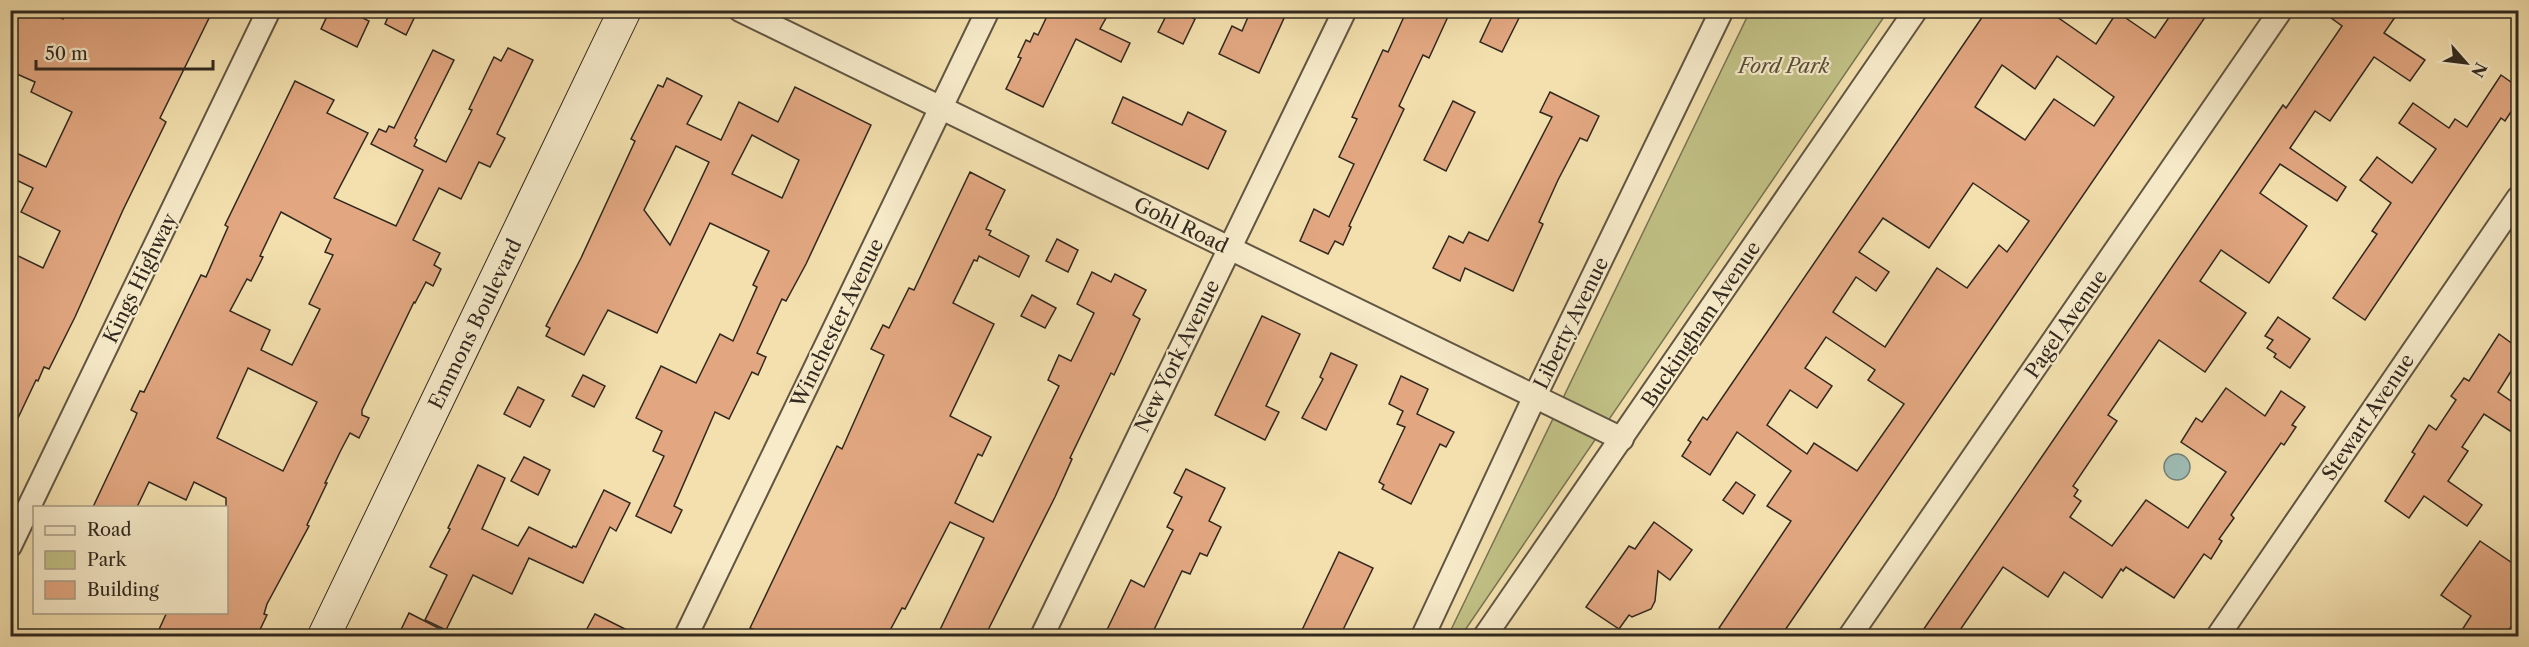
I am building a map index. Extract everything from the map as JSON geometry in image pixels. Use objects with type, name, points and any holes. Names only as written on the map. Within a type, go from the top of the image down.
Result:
[{"type":"street","name":"Kings Highway","points":[[10,546],[268,10]]},
{"type":"street","name":"Emmons Boulevard","points":[[324,636],[625,10]]},
{"type":"street","name":"Gohl Road","points":[[740,10],[1622,438]]},
{"type":"street","name":"Winchester Avenue","points":[[686,636],[988,10]]},
{"type":"street","name":"New York Avenue","points":[[1042,636],[1345,10]]},
{"type":"street","name":"Liberty Avenue","points":[[1423,636],[1535,396],[1722,10]]},
{"type":"street","name":"Buckingham Avenue","points":[[1485,636],[1916,10]]},
{"type":"street","name":"Pagel Avenue","points":[[1850,636],[2281,10]]},
{"type":"street","name":"Stewart Avenue","points":[[2218,636],[2518,198]]},
{"type":"green space","name":"Ford Park","points":[[1750,11],[1888,11],[1461,636],[1448,636]]},
{"type":"water","points":[[2177,454],[2186,458],[2190,467],[2186,476],[2177,480],[2168,476],[2164,467],[2168,458]]},
{"type":"building","points":[[10,10],[46,10],[63,19],[67,10],[213,10],[160,118],[166,122],[75,317],[49,369],[44,367],[38,381],[36,380],[10,435],[10,252],[43,268],[60,231],[21,212],[33,188],[10,177],[10,150],[46,167],[72,112],[31,92],[35,82],[10,71]]},
{"type":"building","points":[[330,10],[347,10],[369,21],[357,47],[321,29]]},
{"type":"building","points":[[391,10],[418,10],[406,35],[385,24]]},
{"type":"building","points":[[1050,10],[1091,10],[1106,18],[1100,29],[1130,43],[1121,62],[1076,39],[1043,107],[1006,89],[1021,58],[1018,57],[1026,40],[1030,42],[1034,33],[1038,35]]},
{"type":"building","points":[[1169,10],[1177,10],[1195,19],[1183,44],[1158,32]]},
{"type":"building","points":[[1251,10],[1273,10],[1285,16],[1259,73],[1219,54],[1232,26],[1242,31]]},
{"type":"building","points":[[1407,10],[1451,10],[1429,58],[1423,55],[1399,106],[1404,109],[1349,226],[1351,227],[1343,245],[1335,241],[1328,254],[1300,241],[1314,209],[1329,217],[1354,164],[1339,157],[1357,119],[1352,117],[1383,50],[1388,52]]},
{"type":"building","points":[[1495,10],[1523,10],[1502,52],[1480,42]]},
{"type":"building","points":[[1987,10],[2047,10],[2096,44],[2117,12],[2155,38],[2174,10],[2210,10],[1781,636],[1731,636],[1719,628],[1791,521],[1767,506],[1791,471],[1737,432],[1710,475],[1682,456],[1691,442],[1688,440],[1703,417],[1707,420]],"holes":[[[2057,56],[2114,97],[2094,126],[2054,99],[2025,140],[1975,107],[2002,65],[2035,89]],[[1973,183],[2029,221],[2007,252],[1999,245],[1967,288],[1937,268],[1885,347],[1833,312],[1856,277],[1876,291],[1889,272],[1859,252],[1883,218],[1929,248]],[[1826,337],[1875,370],[1868,380],[1904,404],[1857,471],[1814,443],[1807,454],[1767,425],[1790,390],[1817,408],[1832,386],[1805,368]]]},
{"type":"building","points":[[2320,10],[2400,10],[2384,33],[2425,60],[2410,81],[2374,57],[2330,121],[2315,111],[2290,148],[2346,187],[2337,201],[2280,164],[2260,193],[2307,226],[2269,283],[2221,250],[2200,281],[2246,313],[2205,372],[2159,340],[2108,415],[2117,421],[2073,486],[2078,490],[2074,496],[2081,501],[2070,517],[2112,546],[2146,500],[2188,528],[2226,472],[2181,442],[2196,418],[2202,422],[2226,388],[2265,416],[2281,391],[2305,407],[2292,425],[2296,427],[2284,445],[2281,443],[2231,515],[2234,518],[2219,539],[2222,541],[2211,559],[2204,554],[2174,598],[2126,567],[2123,571],[2121,569],[2102,598],[2064,572],[2048,597],[2003,567],[1956,636],[1919,636],[2283,105],[2286,108],[2342,26]]},
{"type":"building","points":[[508,48],[533,60],[497,134],[505,138],[490,167],[479,162],[461,199],[439,188],[413,240],[440,253],[434,265],[441,269],[433,286],[426,282],[414,302],[362,410],[362,415],[369,418],[359,438],[350,433],[341,450],[307,525],[309,526],[267,604],[264,614],[267,615],[257,636],[156,636],[166,614],[228,614],[228,506],[226,506],[226,498],[194,482],[186,500],[149,482],[137,506],[93,506],[135,418],[137,413],[131,410],[140,391],[144,392],[201,275],[206,277],[228,227],[225,225],[295,81],[334,100],[327,113],[368,133],[334,198],[396,226],[423,170],[371,144],[379,129],[386,132],[389,126],[394,128],[433,50],[454,60],[415,138],[417,140],[414,146],[446,162],[472,110],[469,109],[494,57],[501,61]],"holes":[[[281,212],[331,239],[325,252],[333,255],[309,304],[320,309],[292,365],[261,350],[270,330],[230,311],[247,279],[251,281]],[[248,368],[317,402],[283,471],[217,438]]]},
{"type":"building","points":[[2501,75],[2518,87],[2518,101],[2505,121],[2501,118],[2365,320],[2333,298],[2377,234],[2372,231],[2391,203],[2360,180],[2377,157],[2412,183],[2436,149],[2399,123],[2413,103],[2449,128],[2455,119],[2467,127]]},
{"type":"building","points":[[667,78],[702,96],[687,124],[721,140],[739,102],[778,122],[795,87],[871,125],[806,264],[786,301],[782,299],[757,353],[766,357],[758,375],[752,372],[729,419],[715,412],[674,506],[682,510],[671,533],[636,516],[664,456],[653,451],[662,431],[636,418],[661,366],[696,383],[720,334],[733,341],[757,287],[753,285],[769,251],[710,223],[657,333],[608,310],[584,355],[546,336],[550,328],[546,326],[581,258],[635,141],[631,139],[658,85],[663,87]],"holes":[[[752,135],[799,160],[782,198],[732,174]],[[676,146],[709,162],[670,245],[644,210]]]},
{"type":"building","points":[[1550,92],[1599,116],[1587,141],[1580,138],[1558,180],[1539,222],[1543,224],[1513,291],[1465,268],[1460,281],[1433,268],[1449,236],[1463,243],[1469,232],[1488,241],[1552,117],[1540,112]]},
{"type":"building","points":[[1123,97],[1182,125],[1188,112],[1226,131],[1208,169],[1112,123]]},
{"type":"building","points":[[1453,101],[1475,112],[1446,171],[1424,160]]},
{"type":"building","points":[[970,172],[1005,190],[986,229],[991,231],[989,235],[1029,256],[1019,277],[979,256],[977,261],[974,260],[953,303],[994,324],[950,416],[991,437],[982,456],[978,454],[955,503],[993,522],[1059,386],[1048,380],[1059,355],[1071,361],[1094,313],[1077,304],[1092,272],[1111,282],[1115,274],[1146,290],[1133,315],[1140,319],[1114,375],[1111,373],[1070,458],[1072,459],[1055,497],[985,636],[937,636],[984,538],[950,522],[905,609],[902,608],[887,636],[769,636],[750,628],[837,446],[842,449],[884,355],[871,349],[883,325],[889,328],[909,288],[914,290]]},
{"type":"building","points":[[1057,239],[1078,250],[1068,272],[1046,261]]},
{"type":"building","points":[[1032,295],[1056,308],[1045,328],[1021,316]]},
{"type":"building","points":[[1262,316],[1300,334],[1266,406],[1279,412],[1265,440],[1215,415]]},
{"type":"building","points":[[2278,317],[2310,339],[2290,368],[2274,357],[2276,354],[2267,348],[2273,340],[2265,336]]},
{"type":"building","points":[[2499,334],[2518,348],[2518,360],[2498,392],[2518,406],[2518,436],[2484,414],[2462,447],[2468,451],[2448,481],[2482,505],[2467,526],[2424,496],[2409,518],[2385,501],[2415,454],[2412,452],[2429,425],[2436,430],[2456,400],[2451,396],[2464,378],[2469,381]]},
{"type":"building","points":[[1331,353],[1357,365],[1326,430],[1302,418],[1323,379],[1320,377]]},
{"type":"building","points":[[583,375],[605,386],[594,407],[572,396]]},
{"type":"building","points":[[1401,376],[1428,389],[1417,414],[1454,432],[1446,447],[1440,444],[1411,504],[1382,489],[1384,485],[1379,482],[1405,427],[1397,424],[1403,411],[1389,404]]},
{"type":"building","points":[[518,387],[544,400],[530,427],[504,414]]},
{"type":"building","points":[[524,457],[550,470],[538,495],[511,481]]},
{"type":"building","points":[[478,465],[505,478],[482,529],[518,546],[529,527],[572,548],[576,547],[604,490],[630,503],[616,531],[610,527],[583,583],[529,558],[512,594],[473,575],[446,630],[425,620],[447,575],[430,567],[450,529],[448,528]]},
{"type":"building","points":[[1186,469],[1225,488],[1209,521],[1221,527],[1207,556],[1200,553],[1190,574],[1182,571],[1151,636],[1104,636],[1131,580],[1144,587],[1173,530],[1167,527],[1182,497],[1174,493]]},
{"type":"building","points":[[1736,482],[1755,495],[1743,514],[1723,500]]},
{"type":"building","points":[[1654,522],[1692,550],[1670,580],[1658,571],[1655,601],[1651,609],[1632,617],[1629,615],[1619,629],[1586,607],[1629,546],[1635,549]]},
{"type":"building","points":[[2480,541],[2518,567],[2518,616],[2505,636],[2471,636],[2462,630],[2471,616],[2441,595]]},
{"type":"building","points":[[1339,552],[1373,568],[1340,636],[1317,636],[1302,630]]},
{"type":"building","points":[[409,613],[454,636],[398,636]]},
{"type":"building","points":[[595,614],[639,636],[583,636]]}]
